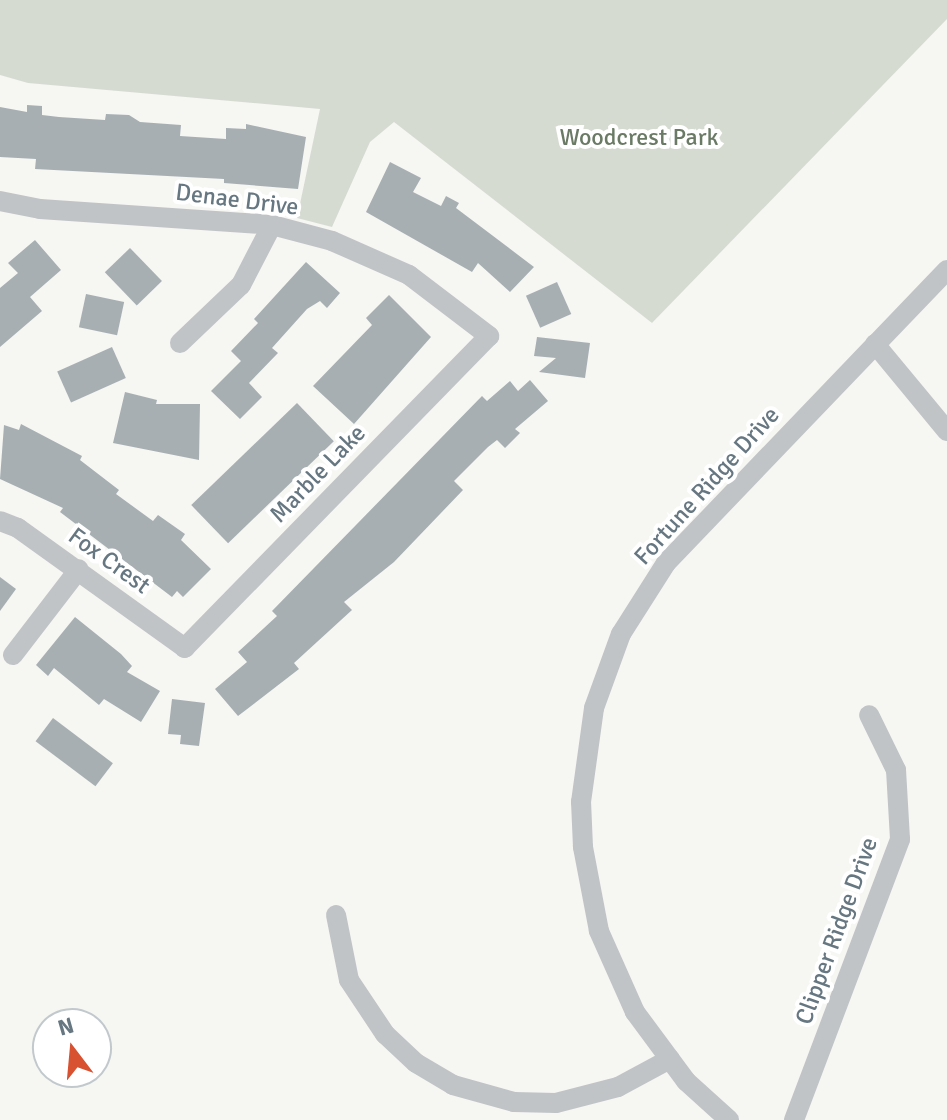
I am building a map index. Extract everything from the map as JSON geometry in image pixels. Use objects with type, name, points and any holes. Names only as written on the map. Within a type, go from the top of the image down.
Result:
[{"type":"street","name":"Denae Drive","points":[[0,201],[40,209],[272,225],[332,241],[409,275],[489,336]]},
{"type":"street","points":[[180,343],[241,285],[272,225]]},
{"type":"street","name":"Fortune Ridge Drive","points":[[729,1120],[686,1081],[635,1012],[615,973],[589,889],[581,802],[594,708],[621,634],[666,563],[947,270]]},
{"type":"street","name":"Marble Lake","points":[[185,648],[489,336]]},
{"type":"street","points":[[875,344],[947,431]]},
{"type":"street","name":"Fox Crest","points":[[0,521],[79,569],[185,648]]},
{"type":"street","points":[[13,655],[79,569]]},
{"type":"street","name":"Clipper Ridge Drive","points":[[794,1120],[900,839],[896,770],[869,715]]},
{"type":"street","points":[[336,915],[349,980],[385,1034],[416,1063],[453,1085],[514,1102],[556,1103],[618,1087],[670,1059]]},
{"type":"green space","name":"Woodcrest Park","points":[[0,0],[947,0],[947,19],[652,323],[394,122],[370,142],[332,227],[297,218],[320,109],[28,83],[0,75]]},
{"type":"building","points":[[27,105],[42,106],[42,115],[105,120],[106,114],[129,115],[140,122],[181,125],[180,136],[226,139],[226,128],[246,129],[246,124],[306,137],[298,189],[224,183],[224,179],[35,169],[36,159],[0,157],[0,107],[27,112]]},
{"type":"building","points":[[390,162],[421,178],[413,192],[441,206],[446,196],[459,203],[456,208],[534,267],[510,292],[478,263],[472,272],[366,212]]},
{"type":"building","points":[[35,240],[61,270],[30,297],[42,311],[0,347],[0,288],[18,273],[8,263]]},
{"type":"building","points":[[130,248],[162,281],[137,305],[105,272]]},
{"type":"building","points":[[306,262],[340,293],[327,308],[320,301],[307,309],[272,348],[278,353],[249,383],[262,397],[240,419],[211,391],[241,361],[231,351],[258,323],[254,319]]},
{"type":"building","points":[[557,282],[571,314],[540,328],[526,296]]},
{"type":"building","points":[[86,294],[124,302],[117,335],[79,327]]},
{"type":"building","points":[[389,295],[431,337],[354,424],[313,386],[372,325],[366,318]]},
{"type":"building","points":[[537,337],[590,343],[585,378],[539,372],[556,358],[534,356]]},
{"type":"building","points":[[112,347],[126,378],[71,402],[57,371]]},
{"type":"building","points":[[530,380],[548,401],[515,429],[520,433],[505,448],[497,440],[454,481],[463,490],[394,562],[344,602],[352,610],[294,663],[299,669],[238,716],[215,689],[247,662],[238,652],[277,616],[272,611],[482,396],[487,401],[510,381],[518,391]]},
{"type":"building","points":[[125,392],[157,400],[156,404],[200,404],[199,460],[113,443]]},
{"type":"building","points":[[297,403],[334,441],[228,543],[191,505]]},
{"type":"building","points":[[21,424],[82,456],[80,460],[119,490],[116,494],[153,521],[158,515],[185,534],[181,540],[211,569],[183,597],[177,591],[172,597],[60,512],[63,508],[0,479],[4,425],[19,430]]},
{"type":"building","points":[[0,577],[16,589],[0,611]]},
{"type":"building","points":[[75,617],[121,654],[132,666],[127,672],[160,691],[141,722],[104,699],[99,705],[54,668],[48,676],[36,665]]},
{"type":"building","points":[[172,699],[205,703],[199,746],[180,744],[181,735],[168,734]]},
{"type":"building","points":[[53,718],[113,763],[95,786],[36,741]]}]
